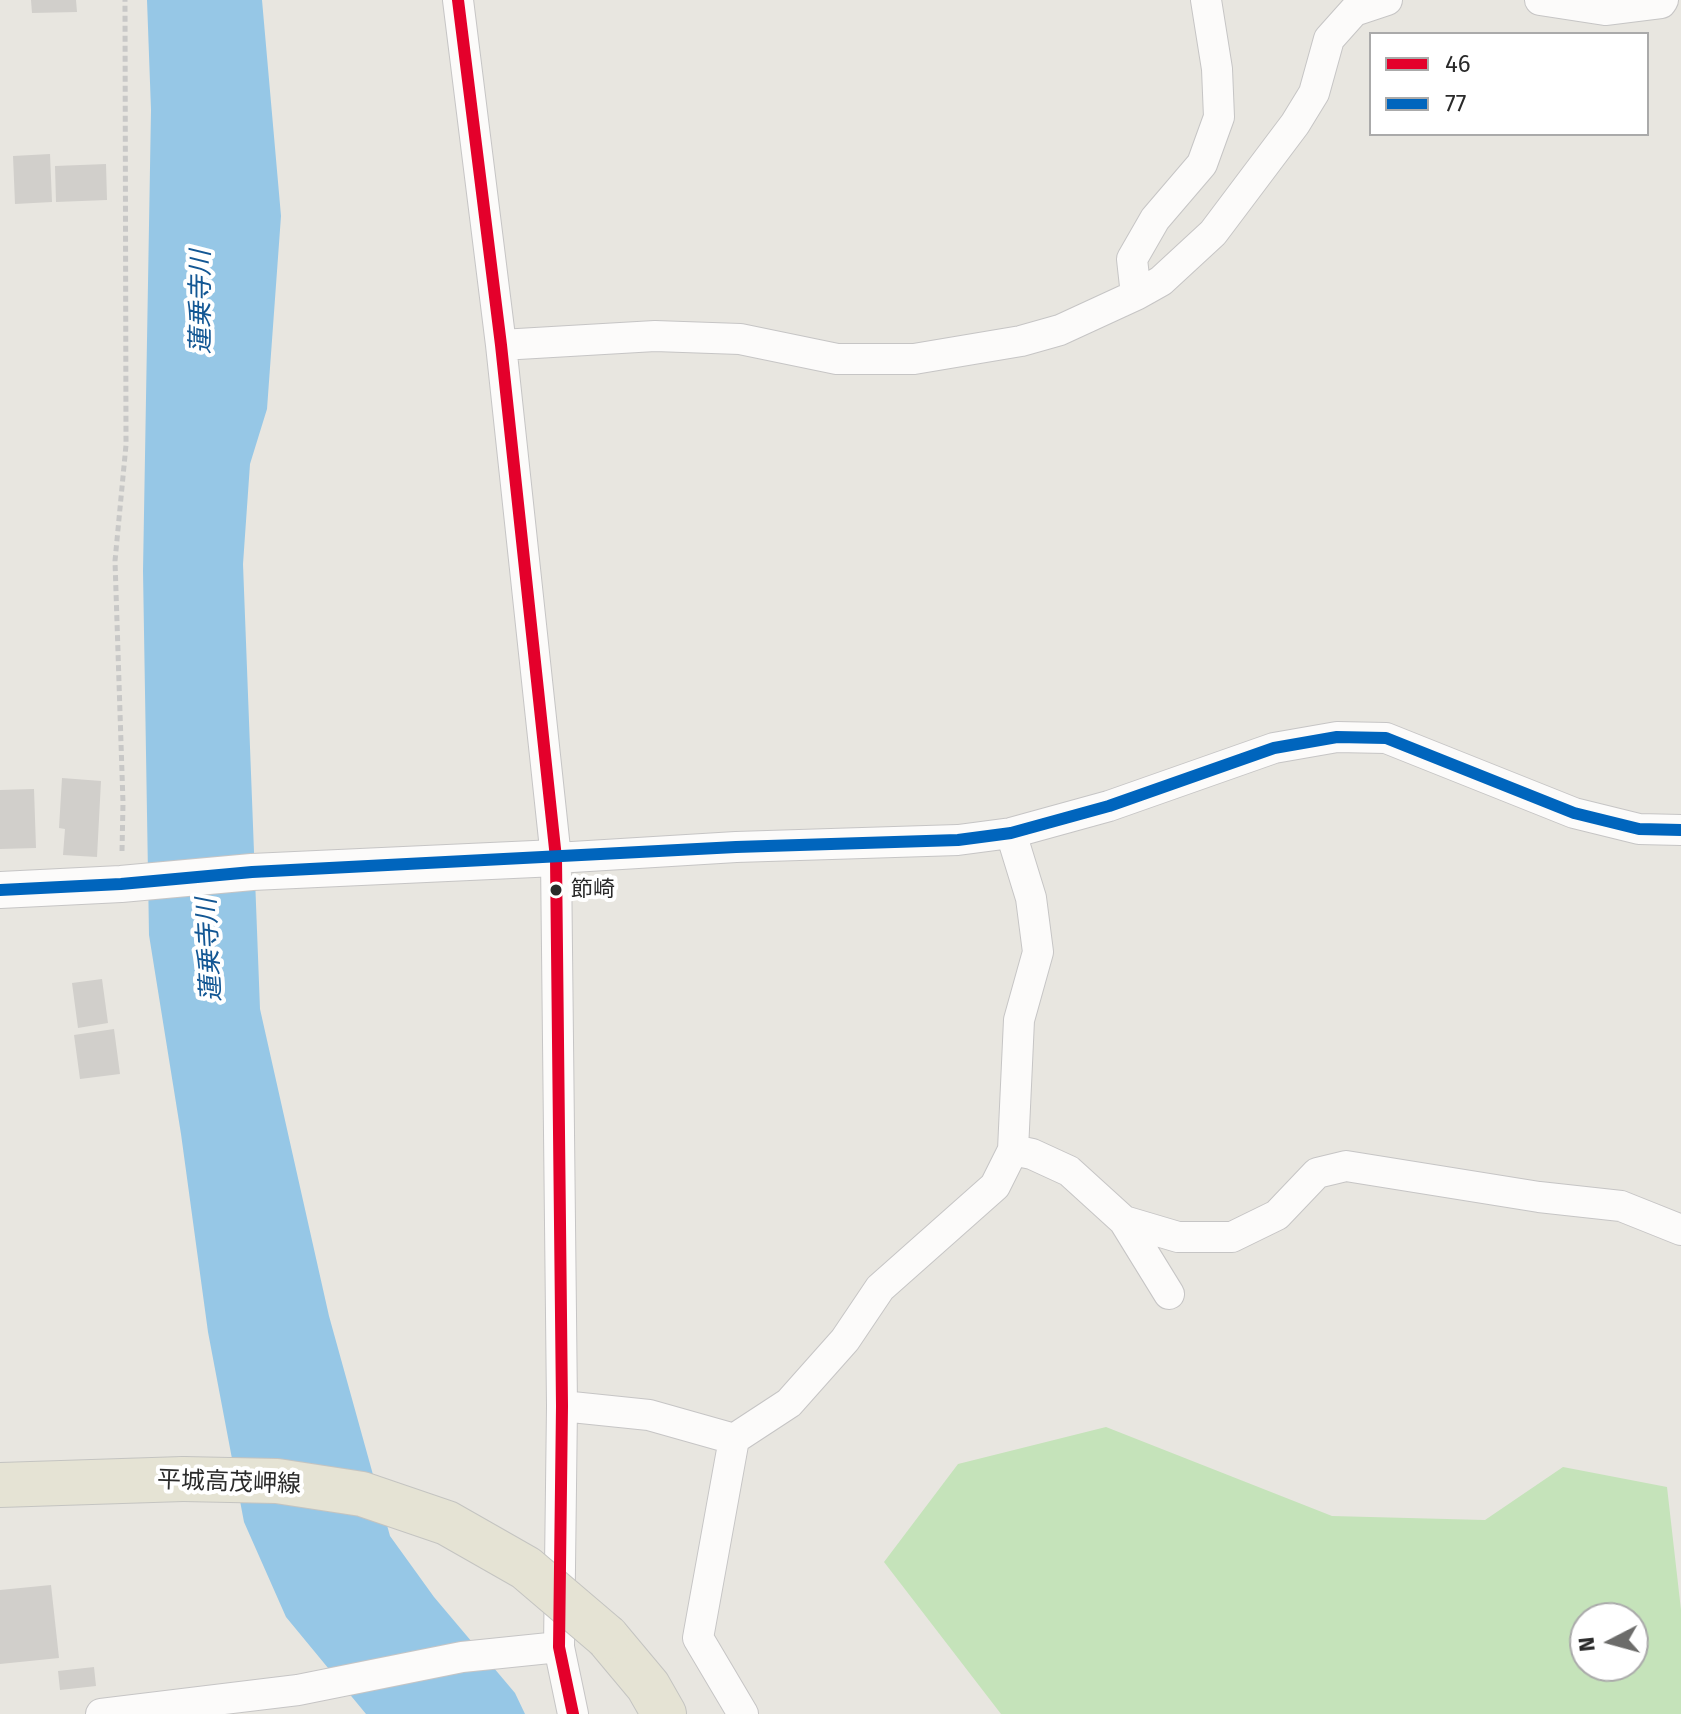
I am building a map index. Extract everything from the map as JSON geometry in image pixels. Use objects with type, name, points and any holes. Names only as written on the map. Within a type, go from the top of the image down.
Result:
[{"type":"main road","name":"平城高茂岬線","points":[[0,1485],[183,1479],[277,1481],[362,1494],[447,1523],[526,1568],[607,1637],[648,1686],[664,1714]]},
{"type":"street","points":[[458,0],[501,345],[556,858],[562,1406],[559,1647],[573,1714]]},
{"type":"street","points":[[1136,295],[1132,259],[1155,219],[1202,164],[1219,117],[1217,69],[1206,0]]},
{"type":"street","points":[[501,345],[655,336],[740,339],[837,359],[914,359],[1021,341],[1060,330],[1161,281],[1213,233],[1295,124],[1314,93],[1329,39],[1354,11],[1387,0]]},
{"type":"street","points":[[1540,0],[1605,10],[1661,3],[1663,0]]},
{"type":"street","points":[[0,890],[125,884],[252,872],[736,847],[958,840],[1011,833],[1109,806],[1274,748],[1337,737],[1386,738],[1574,813],[1639,829],[1681,830]]},
{"type":"street","points":[[743,1714],[698,1638],[734,1439],[789,1403],[845,1340],[880,1288],[995,1186],[1013,1150],[1019,1020],[1038,952],[1031,898],[1011,833]]},
{"type":"street","points":[[1013,1150],[1032,1154],[1069,1171],[1124,1221],[1169,1294]]},
{"type":"street","points":[[1124,1221],[1178,1237],[1232,1237],[1277,1215],[1317,1173],[1346,1166],[1539,1197],[1621,1206],[1681,1230]]},
{"type":"street","points":[[562,1406],[649,1415],[734,1439]]},
{"type":"street","points":[[101,1714],[283,1699],[462,1657],[559,1647]]},
{"type":"path","points":[[125,0],[126,445],[115,561],[125,884]]},
{"type":"green space","points":[[1106,1427],[1332,1516],[1485,1520],[1563,1467],[1667,1487],[1681,1610],[1681,1714],[1001,1714],[884,1562],[958,1464]]},
{"type":"water","name":"蓮乗寺川","points":[[147,0],[262,0],[281,216],[267,409],[250,464],[243,564],[260,1009],[329,1316],[390,1536],[434,1597],[515,1693],[525,1714],[366,1714],[286,1617],[244,1522],[208,1332],[149,935],[143,571],[151,110]]},
{"type":"building","points":[[31,0],[76,0],[77,12],[32,13]]},
{"type":"building","points":[[50,154],[52,202],[15,204],[13,156]]},
{"type":"building","points":[[106,164],[107,200],[56,202],[55,166]]},
{"type":"building","points":[[62,778],[101,781],[97,857],[63,855],[65,829],[59,828]]},
{"type":"building","points":[[34,789],[36,848],[0,849],[0,790]]},
{"type":"building","points":[[102,979],[108,1023],[78,1028],[72,983]]},
{"type":"building","points":[[114,1029],[120,1074],[80,1079],[74,1035]]},
{"type":"building","points":[[51,1585],[59,1658],[0,1664],[0,1590]]},
{"type":"building","points":[[94,1667],[96,1686],[60,1690],[58,1671]]},
{"type":"transit line","name":"46","points":[[458,0],[501,345],[556,858],[562,1406],[559,1647],[573,1714]]},
{"type":"transit line","name":"77","points":[[0,890],[121,884],[252,872],[736,847],[958,840],[1011,833],[1109,806],[1274,748],[1337,737],[1386,738],[1574,813],[1639,829],[1681,830]]},
{"type":"place","name":"節崎","points":[[556,890]]}]
